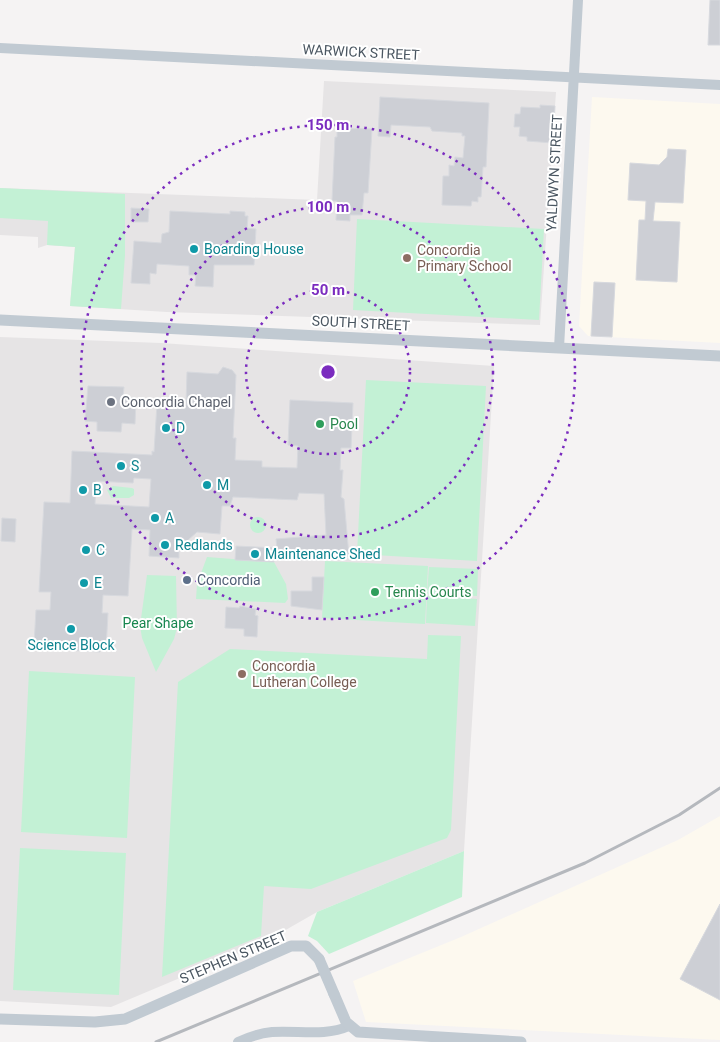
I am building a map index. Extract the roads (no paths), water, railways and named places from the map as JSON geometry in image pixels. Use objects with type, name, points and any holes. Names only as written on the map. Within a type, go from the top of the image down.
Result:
[{"type":"street","name":"YALDWYN STREET","points":[[559,348],[578,0]]},
{"type":"street","name":"WARWICK STREET","points":[[0,48],[720,85]]},
{"type":"street","name":"SOUTH STREET","points":[[0,320],[720,356]]},
{"type":"street","name":"STEPHEN STREET","points":[[0,1019],[95,1022],[125,1019],[291,946],[306,946],[318,959],[349,1026]]},
{"type":"street","points":[[238,1042],[258,1034],[328,1032],[349,1026],[358,1032],[370,1034],[521,1042]]},
{"type":"railway","points":[[156,1042],[585,863],[679,815],[720,788]]},
{"type":"place","name":"Boarding House","points":[[194,249]]},
{"type":"place","name":"Concordia Primary School","points":[[407,258]]},
{"type":"place","name":"Concordia Chapel","points":[[111,402]]},
{"type":"place","name":"Pool","points":[[320,424]]},
{"type":"place","name":"D","points":[[166,428]]},
{"type":"place","name":"S","points":[[121,466]]},
{"type":"place","name":"M","points":[[207,485]]},
{"type":"place","name":"B","points":[[83,490]]},
{"type":"place","name":"A","points":[[155,518]]},
{"type":"place","name":"Redlands","points":[[165,545]]},
{"type":"place","name":"C","points":[[86,550]]},
{"type":"place","name":"Maintenance Shed","points":[[255,554]]},
{"type":"place","name":"Concordia","points":[[187,580]]},
{"type":"place","name":"E","points":[[84,583]]},
{"type":"place","name":"Tennis Courts","points":[[375,592]]},
{"type":"place","name":"Science Block","points":[[71,629]]},
{"type":"place","name":"Concordia Lutheran College","points":[[242,674]]},
{"type":"park label","name":"Pear Shape","points":[[158,623]]}]
